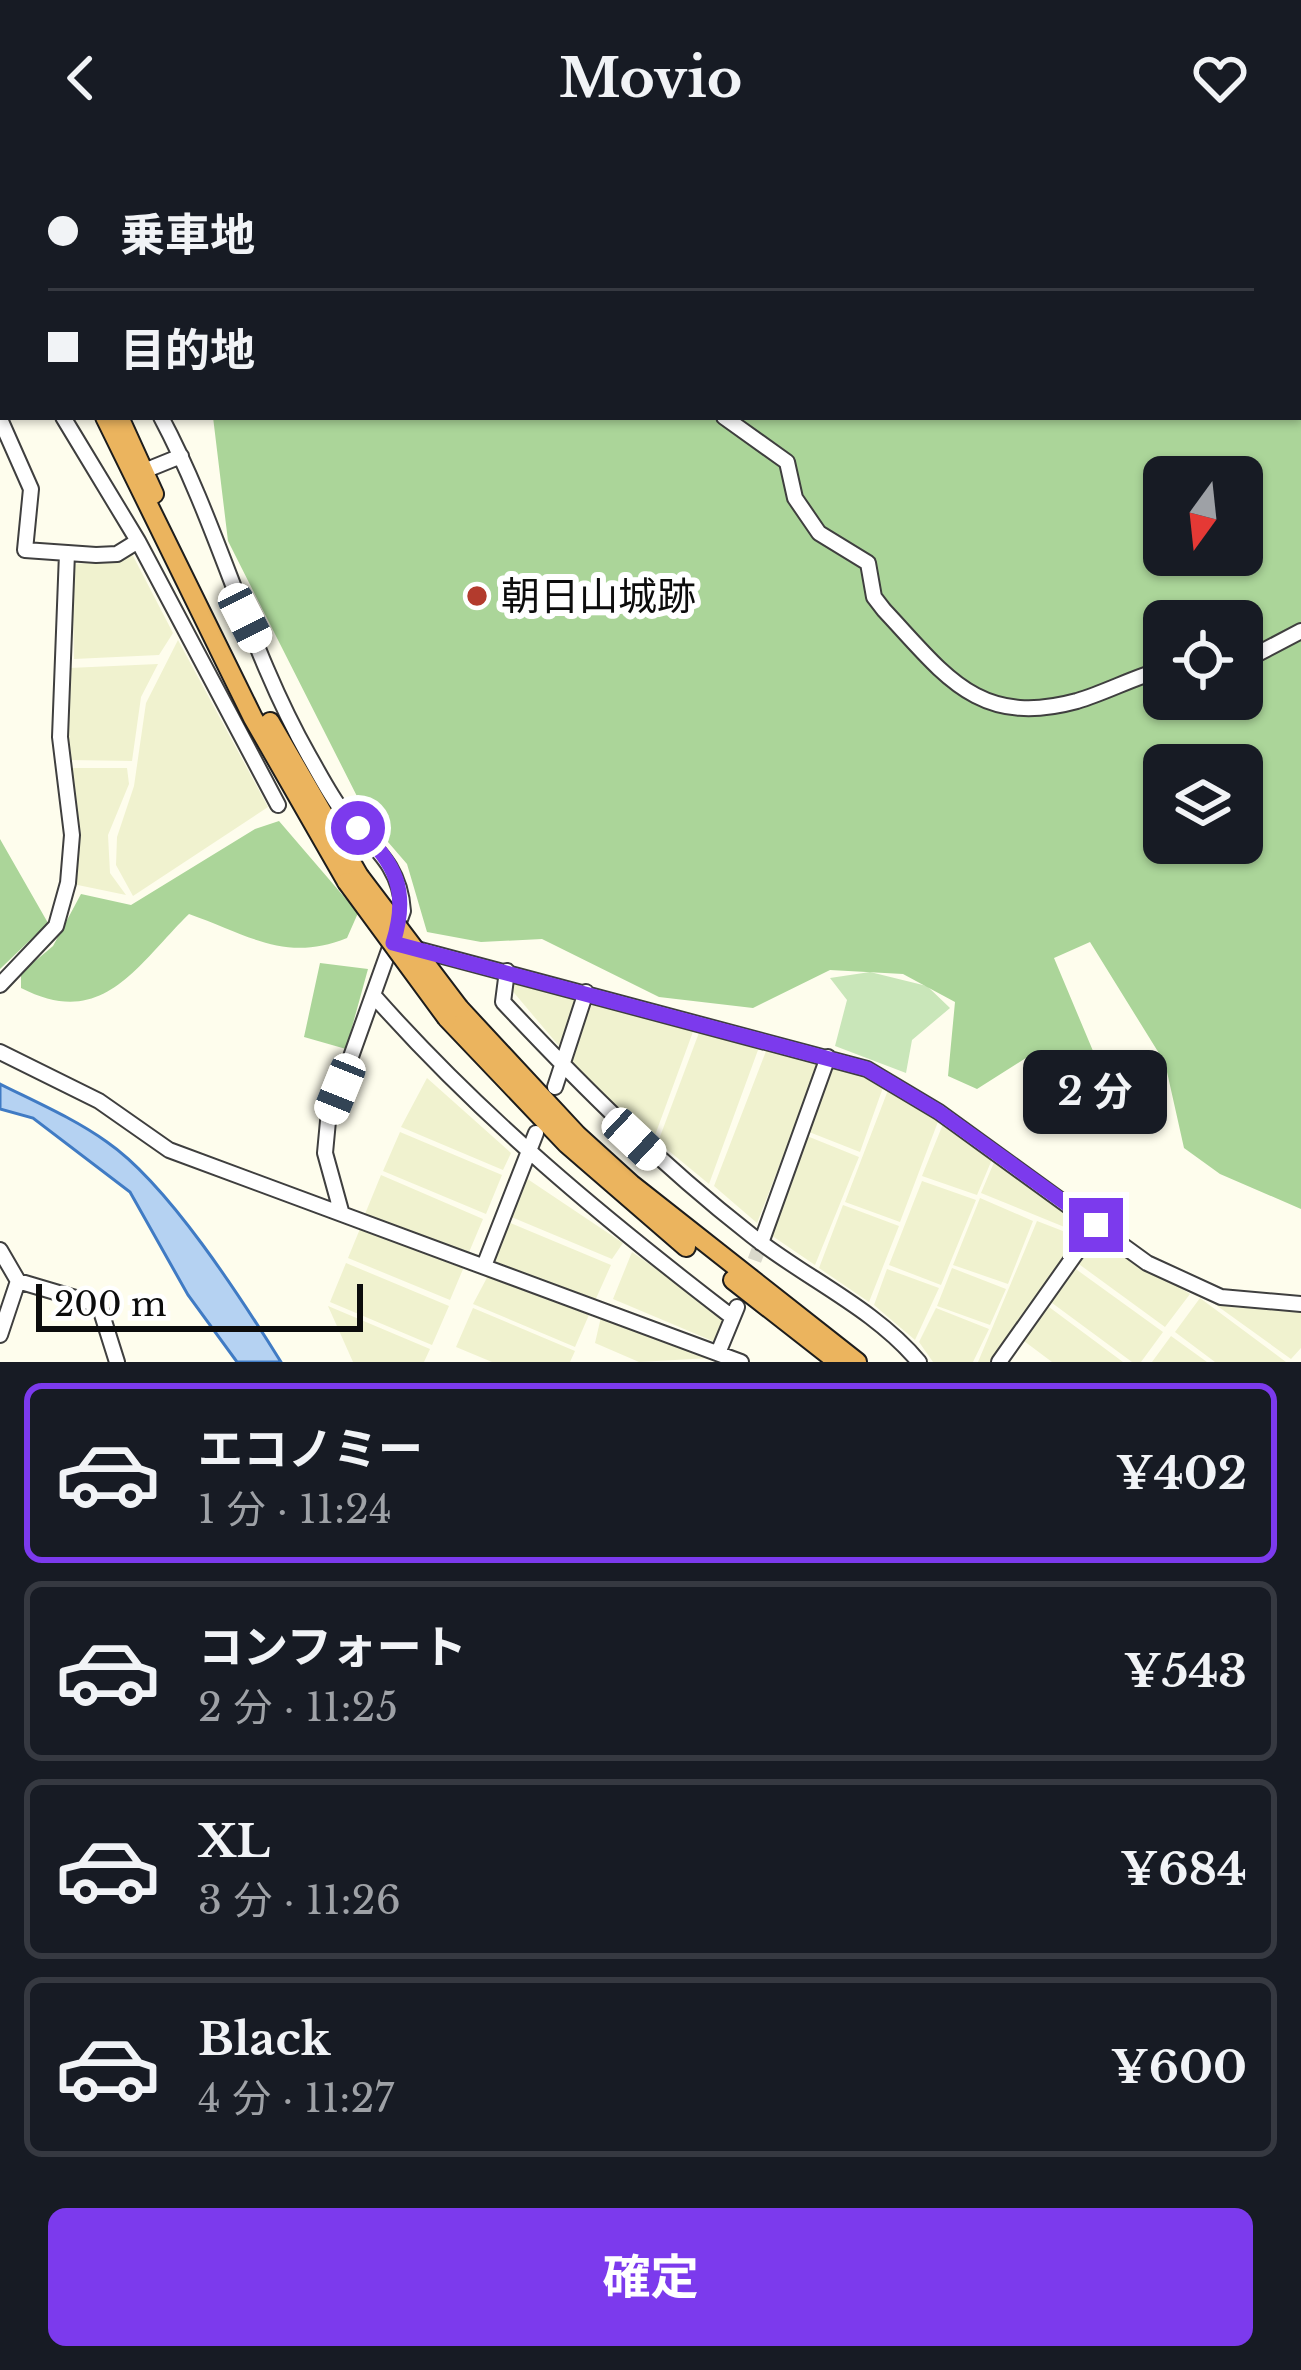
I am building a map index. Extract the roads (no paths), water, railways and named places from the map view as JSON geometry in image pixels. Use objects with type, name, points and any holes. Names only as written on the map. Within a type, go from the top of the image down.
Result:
[{"type":"highway","points":[[106,420],[254,718],[353,879],[453,1013],[520,1098],[622,1194],[838,1362]]},
{"type":"highway","points":[[120,420],[264,712],[353,879]]},
{"type":"highway","points":[[453,1013],[631,1184],[856,1362]]},
{"type":"street","points":[[1,420],[31,489],[26,550],[117,554],[138,541]]},
{"type":"street","points":[[65,420],[108,485],[278,806]]},
{"type":"street","points":[[162,420],[305,748],[341,809],[375,843],[401,884],[404,911],[328,1121],[325,1153],[341,1211]]},
{"type":"street","points":[[728,420],[788,462],[802,513],[819,533],[868,563],[874,597],[960,689],[982,701],[1032,711],[1143,676]]},
{"type":"street","points":[[149,469],[181,456]]},
{"type":"street","points":[[108,485],[124,479]]},
{"type":"street","points":[[0,985],[56,926],[68,883],[72,835],[60,737],[67,553]]},
{"type":"street","points":[[1263,651],[1301,631]]},
{"type":"street","points":[[393,943],[828,1057],[885,1077],[1147,1263],[1221,1297],[1301,1304]]},
{"type":"street","points":[[507,971],[503,1002],[657,1160],[761,1243],[879,1324],[919,1362]]},
{"type":"street","points":[[555,1087],[586,992]]},
{"type":"street","points":[[374,996],[449,1080],[529,1154],[735,1312],[718,1353]]},
{"type":"street","points":[[0,1052],[99,1101],[169,1150],[741,1362]]},
{"type":"street","points":[[761,1243],[828,1057]]},
{"type":"street","points":[[484,1266],[536,1133]]},
{"type":"street","points":[[999,1362],[1096,1225]]},
{"type":"street","points":[[0,1250],[18,1280],[99,1305],[117,1362]]},
{"type":"street","points":[[0,1335],[18,1280]]},
{"type":"water","points":[[0,1084],[82,1126],[130,1161],[202,1244],[281,1362],[237,1362],[188,1295],[130,1192],[33,1118],[0,1109]]},
{"type":"tunnel","points":[[747,1280],[761,1243]]},
{"type":"place","name":"朝日山城跡","points":[[477,596]]}]
